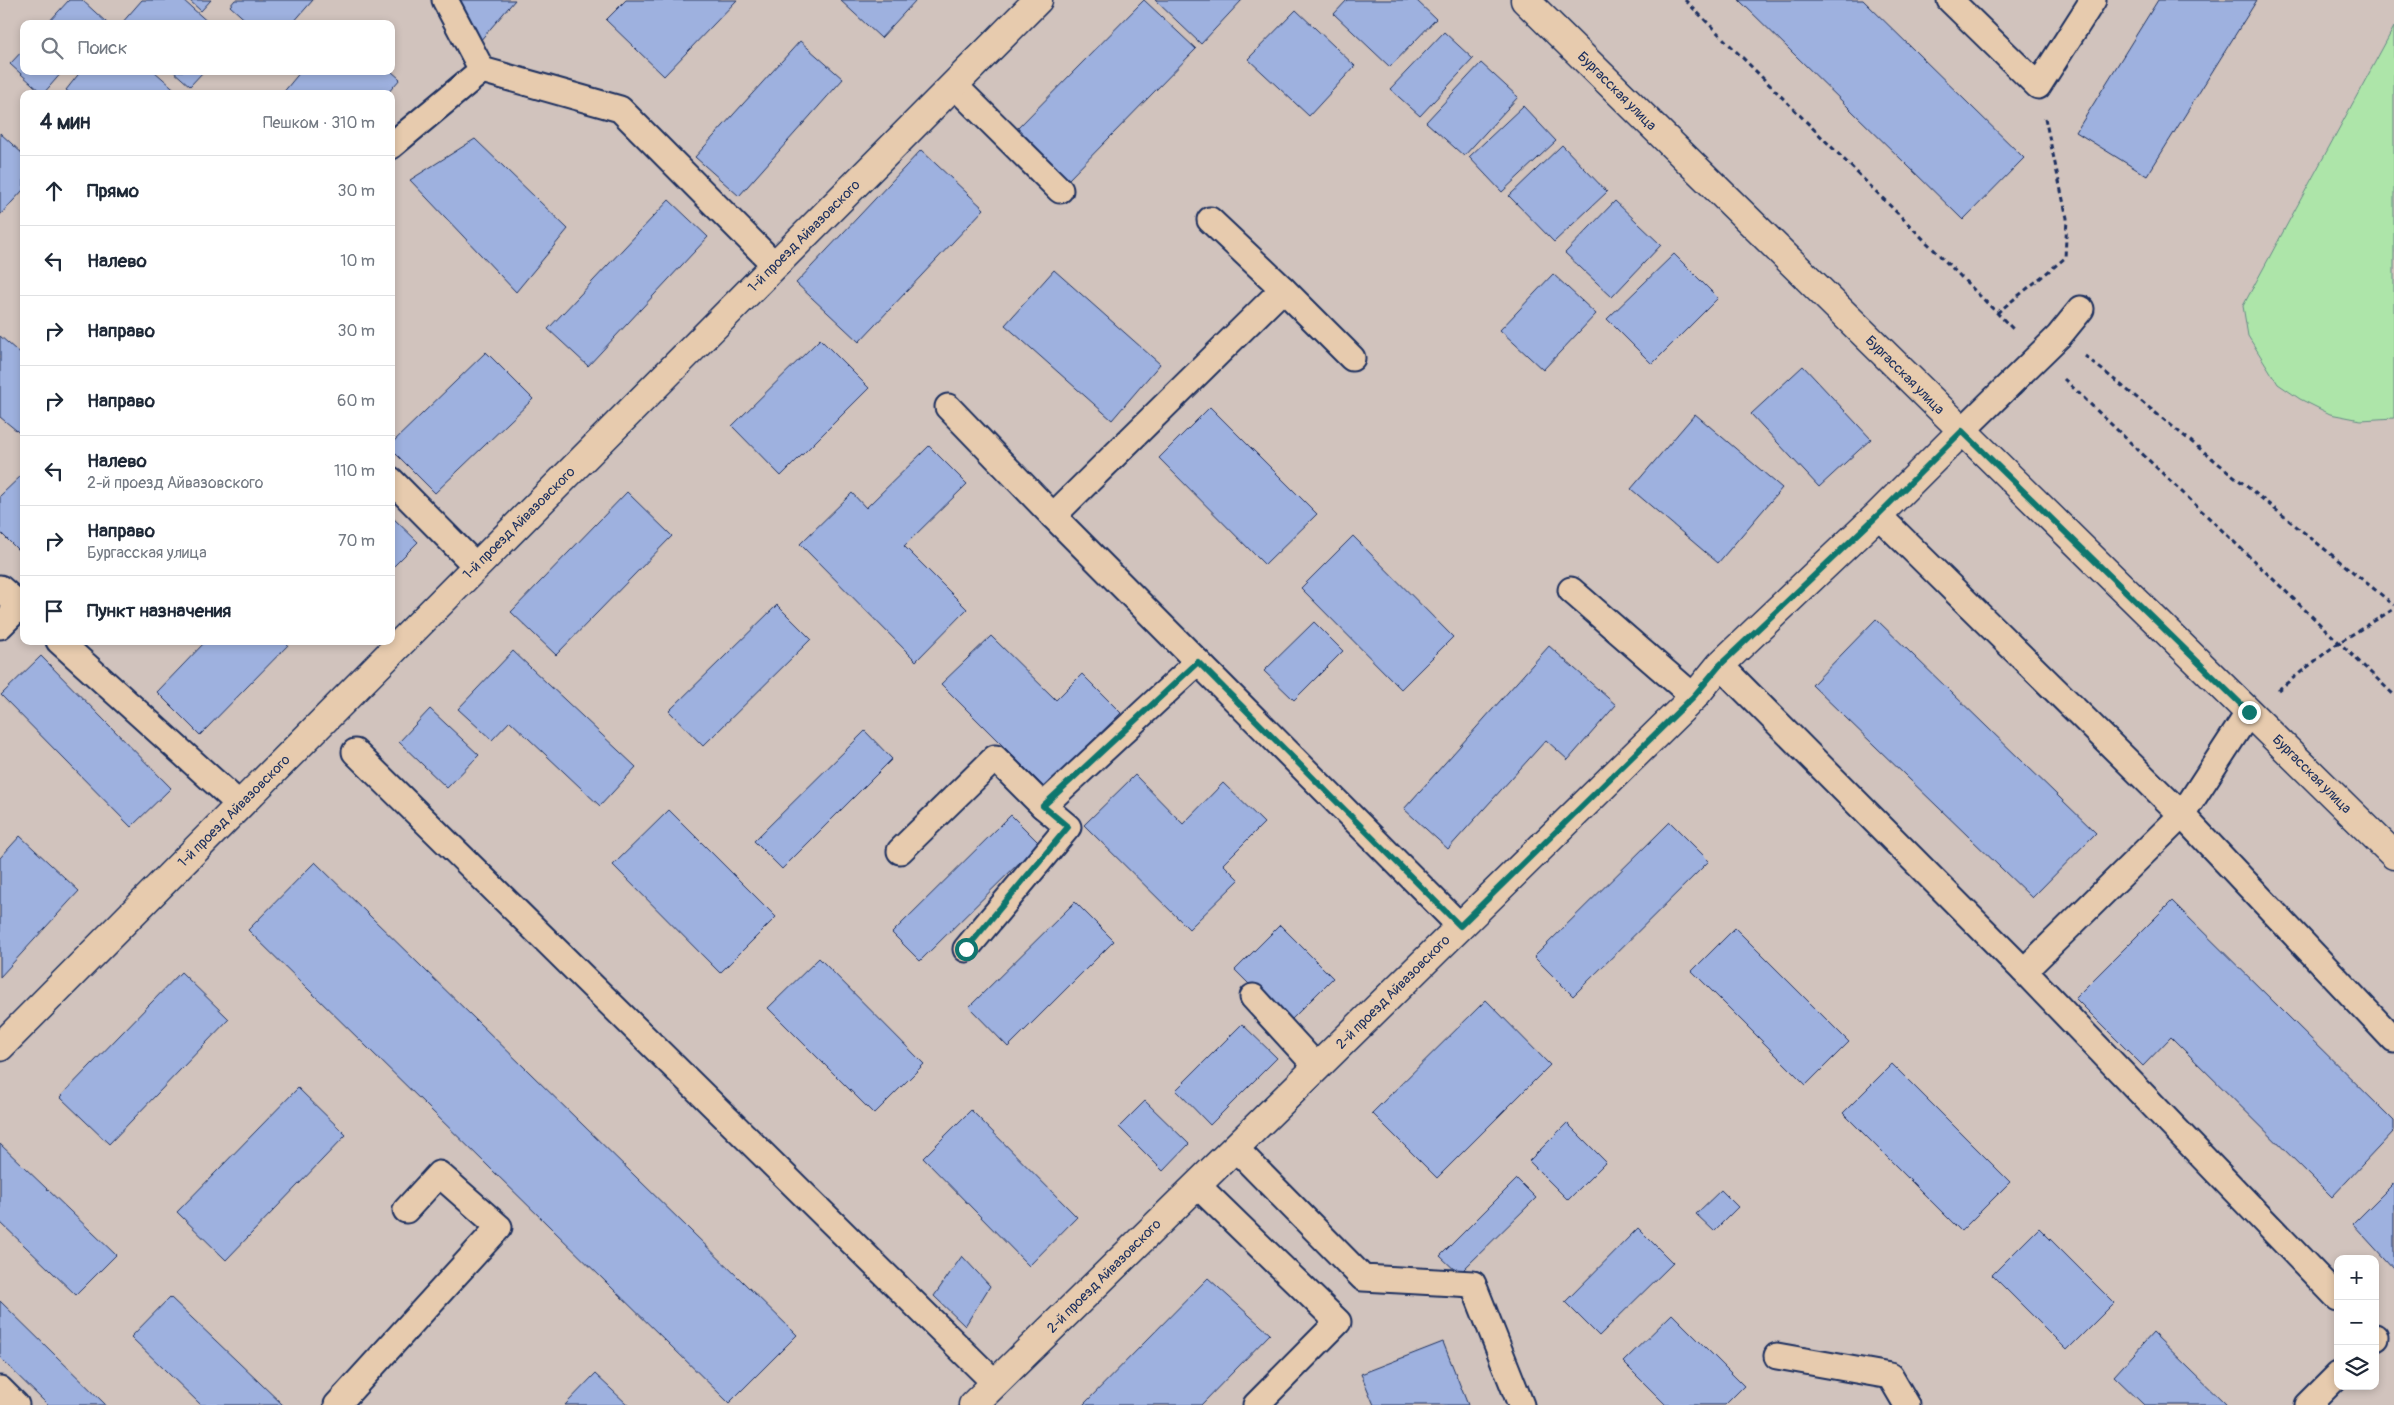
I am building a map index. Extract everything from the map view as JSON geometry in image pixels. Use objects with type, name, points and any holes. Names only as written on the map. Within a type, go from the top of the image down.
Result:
[{"type":"street","name":"1-й проезд Айвазовского","points":[[0,1047],[1038,0]]},
{"type":"street","name":"Бургасская улица","points":[[1525,0],[2394,855]]},
{"type":"street","name":"2-й проезд Айвазовского","points":[[973,1405],[1694,696],[1720,665],[1878,515],[1962,431]]},
{"type":"lane","points":[[445,0],[482,70],[620,109],[775,265]]},
{"type":"lane","points":[[1950,0],[2038,86],[2093,0]]},
{"type":"lane","points":[[395,143],[482,70]]},
{"type":"lane","points":[[954,85],[1060,190]]},
{"type":"lane","points":[[1210,220],[1352,358]]},
{"type":"lane","points":[[1054,516],[1283,289]]},
{"type":"lane","points":[[1962,431],[2059,336],[2081,309]]},
{"type":"lane","points":[[948,407],[1460,926]]},
{"type":"lane","points":[[395,484],[476,566]]},
{"type":"lane","points":[[1878,515],[2182,816],[2394,1040]]},
{"type":"lane","points":[[0,588],[20,605]]},
{"type":"lane","points":[[1571,590],[1694,696]]},
{"type":"lane","points":[[0,626],[20,609]]},
{"type":"lane","points":[[63,645],[240,805]]},
{"type":"lane","points":[[1043,806],[1198,662]]},
{"type":"lane","points":[[1720,665],[2024,970],[2334,1294]]},
{"type":"lane","points":[[2024,970],[2182,816],[2249,712]]},
{"type":"lane","points":[[355,752],[995,1383]]},
{"type":"lane","points":[[900,850],[995,758],[1043,806],[1068,827],[966,949]]},
{"type":"lane","points":[[1253,997],[1317,1067]]},
{"type":"lane","points":[[1235,1148],[1364,1278],[1473,1284],[1521,1405]]},
{"type":"lane","points":[[337,1405],[499,1227],[439,1174],[406,1210]]},
{"type":"lane","points":[[1197,1185],[1338,1322],[1256,1405]]},
{"type":"lane","points":[[1777,1356],[1890,1376],[1907,1405]]},
{"type":"lane","points":[[2308,1405],[2334,1379]]},
{"type":"lane","points":[[0,1389],[16,1405]]},
{"type":"path","points":[[1997,313],[2065,258],[2067,218],[2038,86]]},
{"type":"path","points":[[2059,336],[2394,607],[2338,643],[2249,712]]},
{"type":"green space","points":[[2394,27],[2394,418],[2361,420],[2330,414],[2300,399],[2278,384],[2248,336],[2243,306]]},
{"type":"building","points":[[69,0],[82,0],[104,20],[51,20]]},
{"type":"building","points":[[142,0],[183,0],[206,20],[124,20]]},
{"type":"building","points":[[189,0],[211,0],[201,11]]},
{"type":"building","points":[[235,0],[313,0],[296,20],[246,20],[230,6]]},
{"type":"building","points":[[456,0],[515,0],[479,42]]},
{"type":"building","points":[[626,0],[737,0],[664,76],[606,20]]},
{"type":"building","points":[[840,0],[916,0],[881,38]]},
{"type":"building","points":[[1144,0],[1196,49],[1066,182],[1015,131]]},
{"type":"building","points":[[1155,0],[1242,0],[1201,44]]},
{"type":"building","points":[[1347,0],[1416,0],[1436,19],[1390,67],[1334,14]]},
{"type":"building","points":[[1739,0],[1863,0],[2024,158],[1963,220]]},
{"type":"building","points":[[2158,0],[2257,0],[2147,176],[2076,132]]},
{"type":"building","points":[[1296,10],[1355,66],[1309,116],[1248,59]]},
{"type":"building","points":[[1444,32],[1473,59],[1420,116],[1390,89]]},
{"type":"building","points":[[800,41],[843,79],[739,196],[695,157]]},
{"type":"building","points":[[20,53],[20,73],[10,64]]},
{"type":"building","points":[[1481,63],[1518,97],[1464,156],[1426,122]]},
{"type":"building","points":[[22,75],[60,75],[46,90],[39,90]]},
{"type":"building","points":[[78,75],[159,75],[175,90],[66,90]]},
{"type":"building","points":[[178,75],[200,75],[190,86]]},
{"type":"building","points":[[298,75],[395,75],[400,79],[390,90],[285,90]]},
{"type":"building","points":[[1523,106],[1556,141],[1502,192],[1469,157]]},
{"type":"building","points":[[0,133],[20,151],[20,193],[0,215]]},
{"type":"building","points":[[475,139],[568,229],[516,292],[410,180]]},
{"type":"building","points":[[1562,145],[1607,192],[1554,242],[1509,196]]},
{"type":"building","points":[[921,150],[984,209],[859,342],[796,283]]},
{"type":"building","points":[[669,200],[708,237],[588,366],[548,329]]},
{"type":"building","points":[[1615,201],[1661,245],[1612,297],[1565,253]]},
{"type":"building","points":[[1674,254],[1718,298],[1652,364],[1607,319]]},
{"type":"building","points":[[1054,270],[1160,364],[1112,420],[1005,325]]},
{"type":"building","points":[[1553,274],[1596,314],[1543,370],[1500,330]]},
{"type":"building","points":[[0,336],[20,354],[20,433],[0,417]]},
{"type":"building","points":[[820,339],[869,388],[781,476],[732,426]]},
{"type":"building","points":[[486,352],[533,399],[435,493],[395,453],[395,440]]},
{"type":"building","points":[[1803,366],[1871,439],[1819,487],[1751,414]]},
{"type":"building","points":[[1210,407],[1317,514],[1265,565],[1159,458]]},
{"type":"building","points":[[1695,414],[1782,488],[1718,563],[1631,489]]},
{"type":"building","points":[[929,446],[967,484],[904,546],[967,609],[916,661],[800,544],[852,493],[866,508]]},
{"type":"building","points":[[20,477],[20,552],[0,532],[0,496]]},
{"type":"building","points":[[627,492],[672,536],[556,655],[511,612]]},
{"type":"building","points":[[395,520],[418,542],[395,565]]},
{"type":"building","points":[[1353,536],[1453,637],[1401,689],[1301,588]]},
{"type":"building","points":[[777,605],[811,639],[703,746],[669,711]]},
{"type":"building","points":[[1876,619],[2096,833],[2032,898],[1812,685]]},
{"type":"building","points":[[1314,622],[1343,651],[1294,700],[1264,671]]},
{"type":"building","points":[[991,636],[1056,700],[1082,674],[1121,713],[1045,788],[941,684]]},
{"type":"building","points":[[202,645],[288,645],[200,735],[157,692]]},
{"type":"building","points":[[1549,646],[1616,705],[1568,760],[1546,740],[1448,849],[1404,809]]},
{"type":"building","points":[[513,651],[636,767],[600,806],[510,721],[492,740],[458,709]]},
{"type":"building","points":[[41,656],[171,788],[131,827],[1,695]]},
{"type":"building","points":[[430,709],[479,755],[447,788],[399,742]]},
{"type":"building","points":[[865,731],[892,759],[782,869],[754,841]]},
{"type":"building","points":[[1135,775],[1183,824],[1223,783],[1264,823],[1223,864],[1239,880],[1189,929],[1084,825]]},
{"type":"building","points":[[669,810],[776,917],[720,973],[613,865]]},
{"type":"building","points":[[1011,815],[1039,843],[920,961],[892,933]]},
{"type":"building","points":[[1670,822],[1709,861],[1573,996],[1534,957]]},
{"type":"building","points":[[20,836],[79,891],[0,977],[0,858]]},
{"type":"building","points":[[315,862],[797,1335],[729,1403],[248,930]]},
{"type":"building","points":[[2172,901],[2394,1121],[2394,1131],[2332,1197],[2171,1037],[2143,1066],[2075,998]]},
{"type":"building","points":[[1075,902],[1114,941],[1008,1047],[969,1007]]},
{"type":"building","points":[[1280,925],[1333,978],[1288,1023],[1235,970]]},
{"type":"building","points":[[1735,928],[1849,1042],[1806,1085],[1692,971]]},
{"type":"building","points":[[819,958],[924,1064],[874,1114],[768,1008]]},
{"type":"building","points":[[181,972],[229,1019],[109,1144],[60,1097]]},
{"type":"building","points":[[1486,1000],[1550,1065],[1437,1178],[1372,1113]]},
{"type":"building","points":[[1242,1024],[1277,1058],[1210,1125],[1176,1090]]},
{"type":"building","points":[[1892,1064],[2010,1182],[1961,1231],[1843,1113]]},
{"type":"building","points":[[298,1088],[346,1135],[226,1260],[177,1212]]},
{"type":"building","points":[[1145,1101],[1189,1144],[1163,1171],[1119,1127]]},
{"type":"building","points":[[971,1110],[1077,1217],[1029,1266],[923,1158]]},
{"type":"building","points":[[1567,1123],[1606,1162],[1568,1200],[1529,1161]]},
{"type":"building","points":[[0,1144],[116,1255],[76,1295],[0,1222]]},
{"type":"building","points":[[1517,1179],[1536,1198],[1459,1274],[1440,1256]]},
{"type":"building","points":[[2394,1183],[2394,1269],[2353,1224]]},
{"type":"building","points":[[1721,1190],[1738,1207],[1714,1231],[1696,1214]]},
{"type":"building","points":[[1638,1228],[1673,1263],[1599,1336],[1565,1302]]},
{"type":"building","points":[[2039,1228],[2114,1303],[2067,1350],[1992,1275]]},
{"type":"building","points":[[962,1256],[990,1286],[965,1326],[934,1296]]},
{"type":"building","points":[[1208,1278],[1270,1334],[1201,1405],[1083,1405]]},
{"type":"building","points":[[170,1297],[283,1405],[201,1405],[131,1337]]},
{"type":"building","points":[[0,1301],[106,1405],[48,1405],[0,1358]]},
{"type":"building","points":[[1672,1314],[1744,1386],[1725,1405],[1666,1405],[1623,1362]]},
{"type":"building","points":[[2153,1333],[2227,1405],[2144,1405],[2114,1376]]},
{"type":"building","points":[[1443,1342],[1468,1405],[1374,1405],[1361,1374]]},
{"type":"building","points":[[595,1374],[628,1405],[565,1405]]},
{"type":"route","points":[[966,949],[1068,827],[1043,806],[1198,662],[1460,926],[1694,696],[1720,665],[1878,515],[1962,431],[2249,712]]}]
